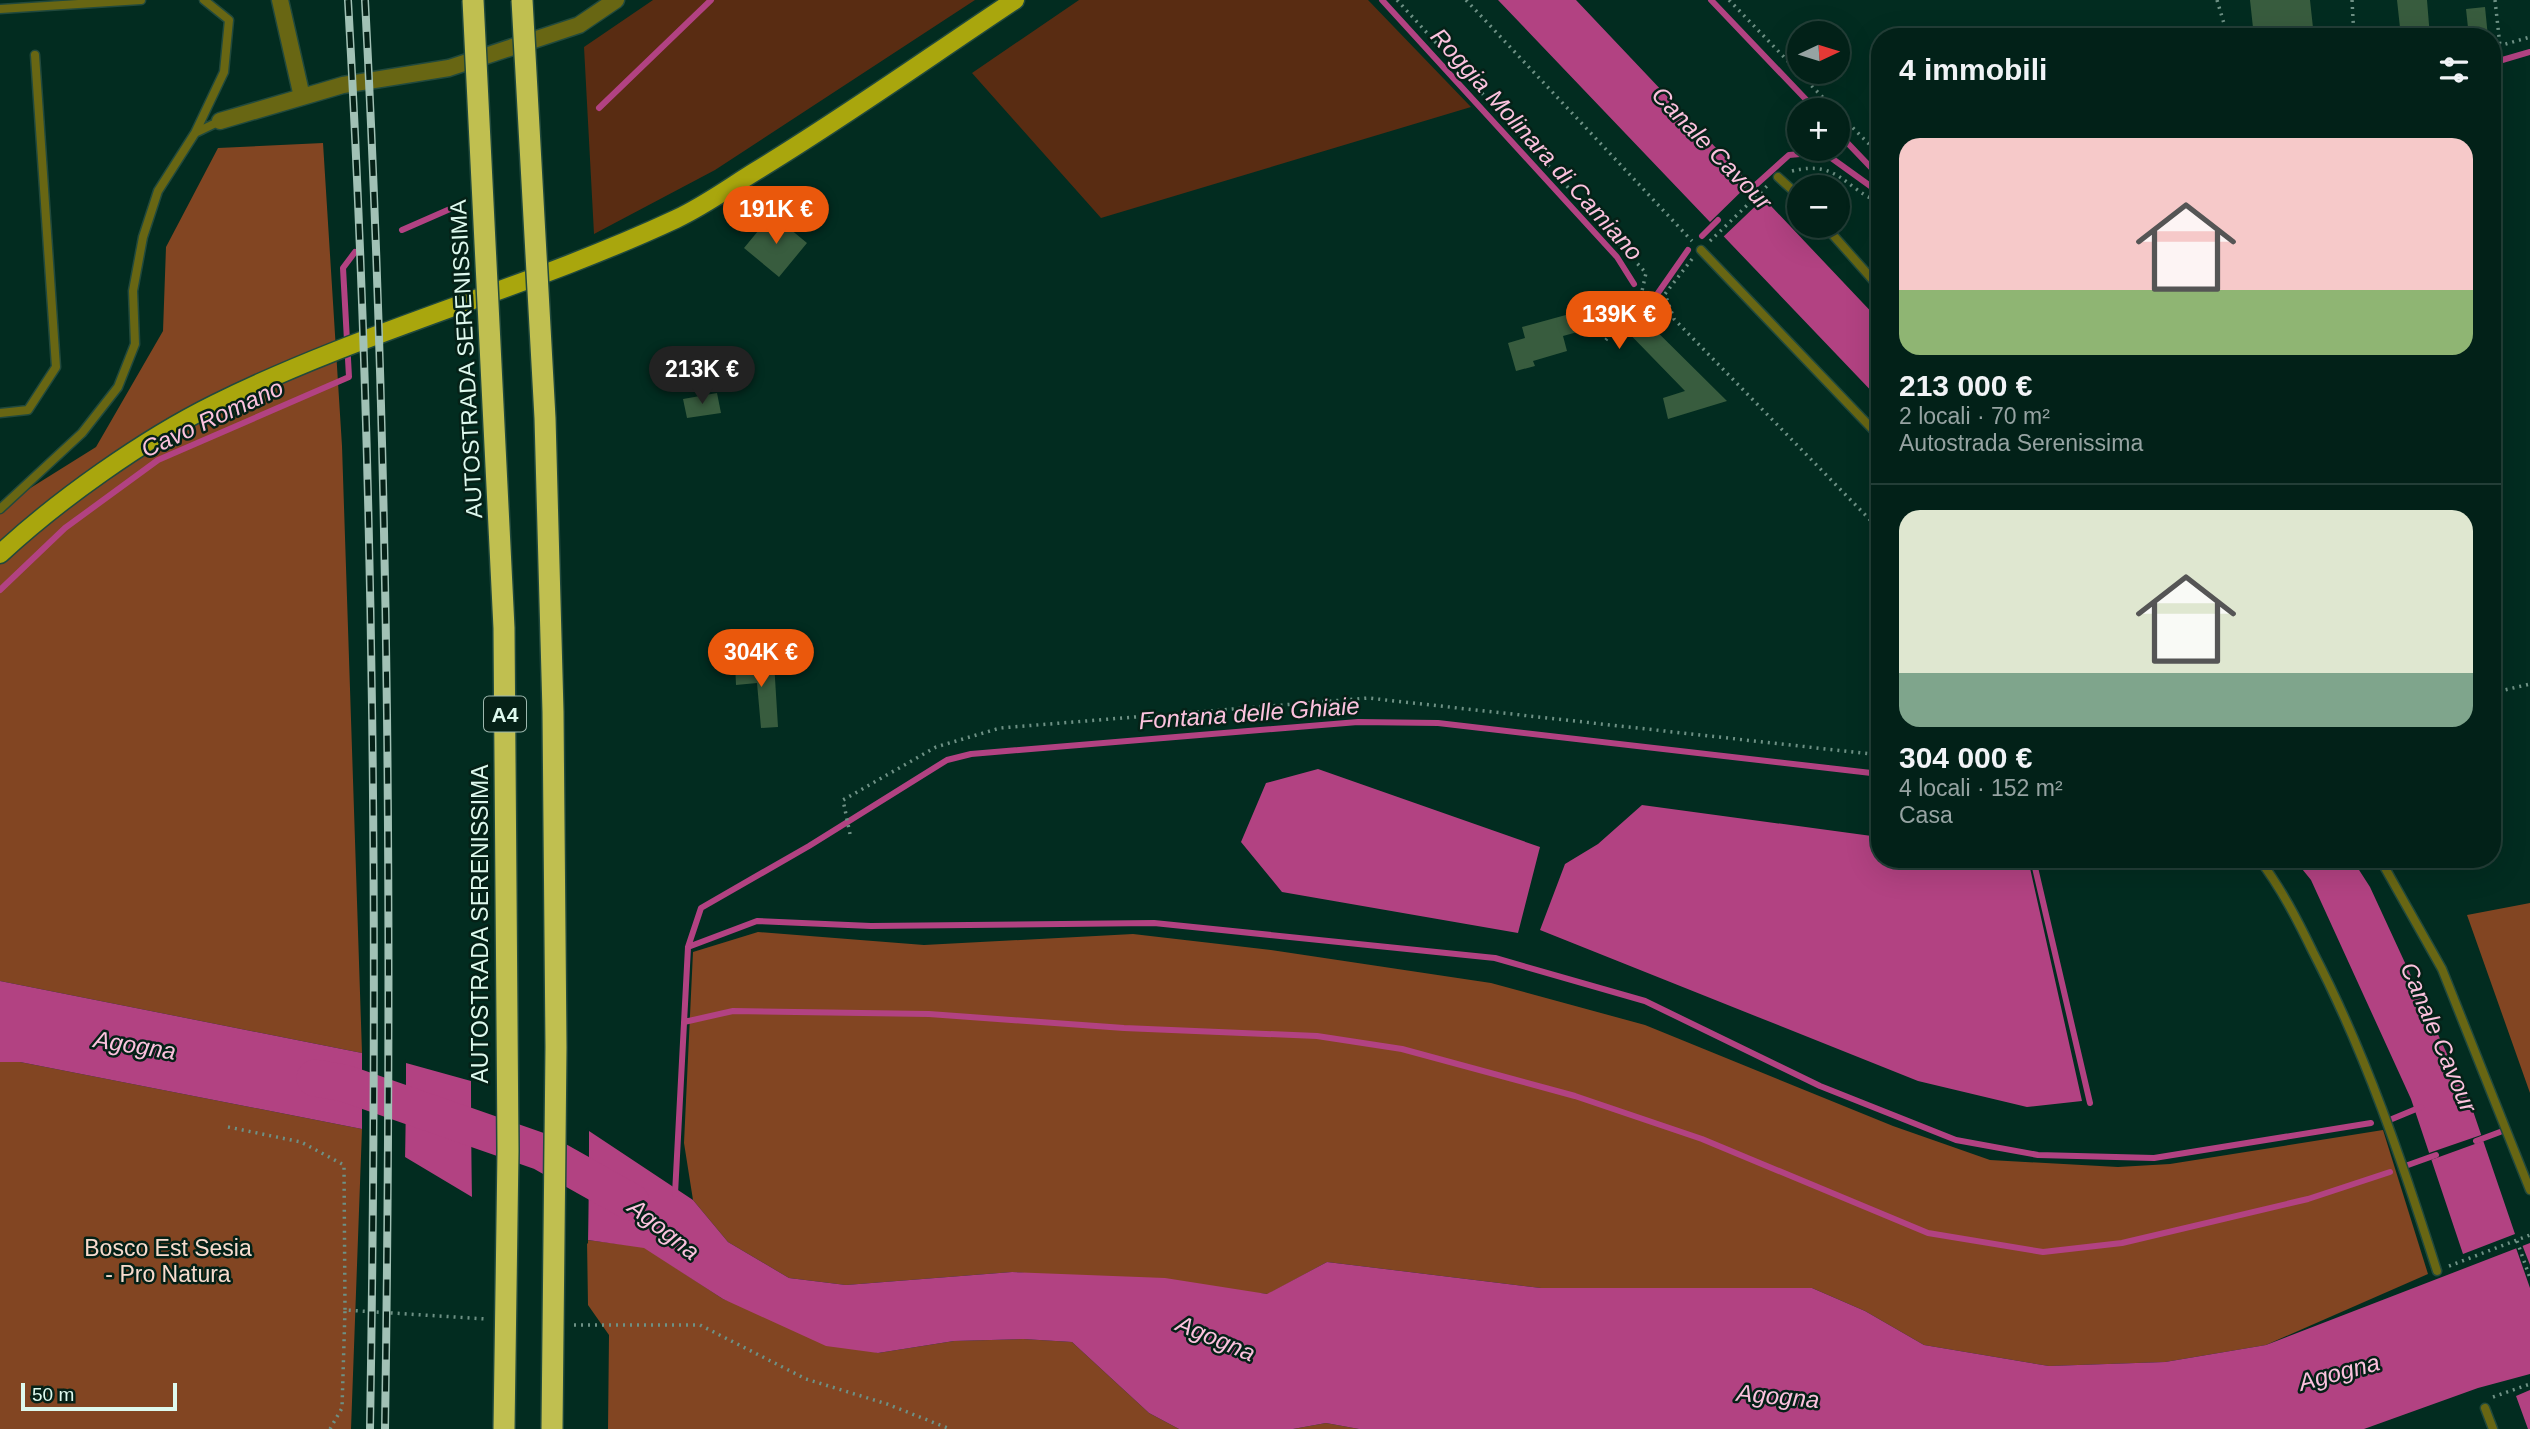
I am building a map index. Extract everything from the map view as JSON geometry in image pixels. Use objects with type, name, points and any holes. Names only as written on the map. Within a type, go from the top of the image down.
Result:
[{"type":"highway","name":"AUTOSTRADA SERENISSIMA","points":[[473,0],[504,628],[508,1151],[503,1429]]},
{"type":"highway","name":"A4","points":[[522,0],[545,418],[553,712],[556,1047],[552,1429]]},
{"type":"main road","points":[[0,554],[27,529],[157,436],[214,404],[347,346],[594,255],[680,217],[819,133],[1015,0]]},
{"type":"street","points":[[280,0],[302,97]]},
{"type":"street","points":[[220,121],[343,85],[449,68],[579,25],[616,0]]},
{"type":"lane","points":[[0,9],[141,0]]},
{"type":"lane","points":[[0,509],[82,433],[118,387],[135,344],[133,291],[147,226],[158,191],[195,133],[224,72],[229,20],[204,0]]},
{"type":"lane","points":[[0,413],[28,410],[56,367],[35,55]]},
{"type":"lane","points":[[195,133],[220,121]]},
{"type":"lane","points":[[1774,180],[1787,188]]},
{"type":"lane","points":[[1836,238],[1871,278]]},
{"type":"lane","points":[[1701,250],[1871,428]]},
{"type":"lane","points":[[2266,868],[2279,885],[2340,1002],[2378,1093],[2437,1271]]},
{"type":"lane","points":[[2385,868],[2442,969],[2530,1190]]},
{"type":"lane","points":[[2485,1408],[2493,1429]]},
{"type":"path","points":[[1397,0],[1646,273],[1640,300],[1605,341]]},
{"type":"path","points":[[1466,0],[1701,250]]},
{"type":"path","points":[[1729,0],[1823,98]]},
{"type":"path","points":[[2217,0],[2225,28]]},
{"type":"path","points":[[2352,0],[2354,28]]},
{"type":"path","points":[[2495,0],[2498,28]]},
{"type":"path","points":[[2501,46],[2530,37]]},
{"type":"path","points":[[1850,126],[1871,146]]},
{"type":"path","points":[[1871,196],[1846,179],[1821,170],[1794,170],[1774,180],[1708,242],[1684,267],[1665,294],[1674,319],[1871,521]]},
{"type":"path","points":[[2501,691],[2530,684]]},
{"type":"path","points":[[850,831],[843,800],[936,747],[1000,728],[1368,698],[1871,754]]},
{"type":"path","points":[[228,1127],[301,1142],[345,1164],[342,1408],[330,1429]]},
{"type":"path","points":[[2437,1271],[2530,1235]]},
{"type":"path","points":[[2517,1241],[2530,1278]]},
{"type":"path","points":[[345,1310],[498,1320]]},
{"type":"path","points":[[568,1324],[609,1327],[700,1325],[806,1379],[887,1404],[950,1429]]},
{"type":"path","points":[[2485,1408],[2482,1400],[2530,1384]]},
{"type":"shaded area","points":[[653,0],[975,0],[715,170],[594,234],[584,47]]},
{"type":"shaded area","points":[[1079,0],[1368,0],[1471,107],[1101,218],[972,73]]},
{"type":"green space","points":[[323,143],[342,446],[362,1053],[0,981],[0,507],[96,447],[163,331],[166,247],[218,148]]},
{"type":"green space","points":[[2530,903],[2530,1093],[2467,915]]},
{"type":"green space","points":[[758,932],[924,945],[1133,934],[1271,950],[1491,983],[1645,1025],[1893,1126],[1990,1160],[2118,1167],[2170,1164],[2383,1130],[2428,1274],[2266,1345],[2165,1362],[2049,1366],[1924,1345],[1865,1311],[1812,1288],[1541,1288],[1327,1262],[1268,1294],[1012,1272],[846,1285],[789,1278],[728,1242],[693,1200],[684,1143],[693,952]]},
{"type":"green space","name":"Bosco Est Sesia - Pro Natura","points":[[0,1062],[20,1062],[362,1129],[351,1429],[0,1429]]},
{"type":"green space","points":[[587,1240],[644,1247],[723,1299],[878,1353],[954,1341],[1023,1339],[1072,1342],[1149,1413],[1179,1429],[608,1429],[609,1335],[588,1305]]},
{"type":"green space","points":[[1326,1423],[1359,1429],[1293,1429]]},
{"type":"water","name":"Canale Cavour","points":[[1498,0],[1576,0],[1787,223],[1787,238],[1801,238],[1871,312],[1871,391]]},
{"type":"water","points":[[1318,769],[1540,847],[1518,933],[1282,892],[1241,842],[1266,783]]},
{"type":"water","points":[[1642,805],[1871,836],[1871,868],[2030,868],[2082,1101],[2027,1107],[1918,1081],[1540,930],[1565,864],[1598,844]]},
{"type":"water","name":"Canale Cavour","points":[[2301,868],[2358,868],[2370,887],[2472,1108],[2515,1234],[2463,1254],[2411,1099],[2311,880]]},
{"type":"water","points":[[0,981],[362,1053],[362,1129],[20,1062],[0,1062]]},
{"type":"water","points":[[406,1063],[471,1081],[472,1197],[405,1157]]},
{"type":"water","points":[[589,1131],[693,1200],[728,1242],[789,1278],[846,1285],[1012,1272],[1165,1278],[1267,1294],[1327,1262],[1541,1288],[1812,1288],[1865,1311],[1924,1345],[2049,1366],[2165,1362],[2266,1345],[2530,1243],[2530,1374],[2478,1388],[2364,1429],[1359,1429],[1326,1423],[1293,1429],[1179,1429],[1149,1413],[1072,1342],[1023,1339],[954,1341],[878,1353],[826,1346],[723,1299],[644,1248],[588,1240]]},
{"type":"water","points":[[2530,1390],[2530,1429],[2528,1429],[2516,1396]]},
{"type":"pier","points":[[1752,181],[1766,196],[1721,239],[1708,224]]},
{"type":"pier","points":[[362,1049],[366,1053],[365,1129],[362,1132]]},
{"type":"pier","points":[[406,1059],[405,1161],[401,1157],[403,1063]]},
{"type":"pier","points":[[471,1077],[475,1081],[475,1197],[472,1201]]},
{"type":"pier","points":[[588,1127],[588,1244],[584,1240],[585,1131]]},
{"type":"pier","points":[[2484,1134],[2486,1140],[2428,1161],[2426,1154]]},
{"type":"pier","points":[[2521,1242],[2530,1265],[2530,1288],[2515,1245]]},
{"type":"building","points":[[2250,0],[2310,0],[2313,28],[2253,28]]},
{"type":"building","points":[[2397,0],[2427,0],[2429,28],[2400,28]]},
{"type":"building","points":[[2485,7],[2487,28],[2468,28],[2466,9]]},
{"type":"building","points":[[772,214],[807,243],[779,277],[744,248]]},
{"type":"building","points":[[1624,299],[1727,401],[1668,419],[1663,398],[1685,391],[1617,321],[1563,336],[1567,351],[1533,361],[1535,366],[1516,371],[1508,343],[1525,338],[1522,327]]},
{"type":"building","points":[[717,393],[721,413],[687,418],[683,399]]},
{"type":"building","points":[[774,662],[778,727],[761,728],[757,683],[736,685],[735,663]]},
{"type":"waterway","name":"Cavo Romano","points":[[599,108],[711,0]]},
{"type":"waterway","name":"Roggia Molinara di Camiano","points":[[1382,0],[1617,257],[1634,284]]},
{"type":"waterway","points":[[1711,0],[1805,98]]},
{"type":"waterway","name":"Roggia Molinara di Camiano","points":[[2501,60],[2530,52]]},
{"type":"waterway","points":[[1850,146],[1871,168]]},
{"type":"waterway","name":"Roggia Molinara di Camiano","points":[[1749,191],[1789,155],[1823,152],[1871,187]]},
{"type":"waterway","name":"Cavo Romano","points":[[402,230],[450,209]]},
{"type":"waterway","name":"Roggia Molinara di Camiano","points":[[1702,236],[1718,220]]},
{"type":"waterway","name":"Roggia Molinara di Camiano","points":[[1651,303],[1688,250]]},
{"type":"waterway","name":"Cavo Romano","points":[[0,590],[65,528],[158,460],[349,377],[343,268],[355,252]]},
{"type":"waterway","name":"Fontana delle Ghiaie","points":[[675,1194],[688,947],[701,908],[809,846],[947,760],[971,754],[1358,722],[1438,723],[1871,773]]},
{"type":"waterway","points":[[2035,868],[2090,1103]]},
{"type":"waterway","points":[[688,947],[757,921],[871,926],[1154,923],[1495,958],[1645,1001],[1820,1086],[1956,1140],[2038,1155],[2154,1158],[2371,1123]]},
{"type":"waterway","points":[[684,1022],[733,1011],[929,1014],[1124,1028],[1317,1036],[1402,1049],[1575,1096],[1702,1139],[1928,1233],[2043,1252],[2122,1243],[2308,1199],[2390,1172]]},
{"type":"waterway","name":"Agogna","points":[[315,1078],[344,1083],[542,1152],[631,1202]]},
{"type":"waterway","points":[[2392,1119],[2421,1107]]},
{"type":"waterway","points":[[2476,1141],[2500,1132]]},
{"type":"waterway","points":[[2408,1165],[2436,1155]]},
{"type":"railway","points":[[348,0],[364,357],[372,714],[374,1071],[370,1429]]},
{"type":"railway","points":[[365,0],[380,357],[387,714],[385,1429]]}]
